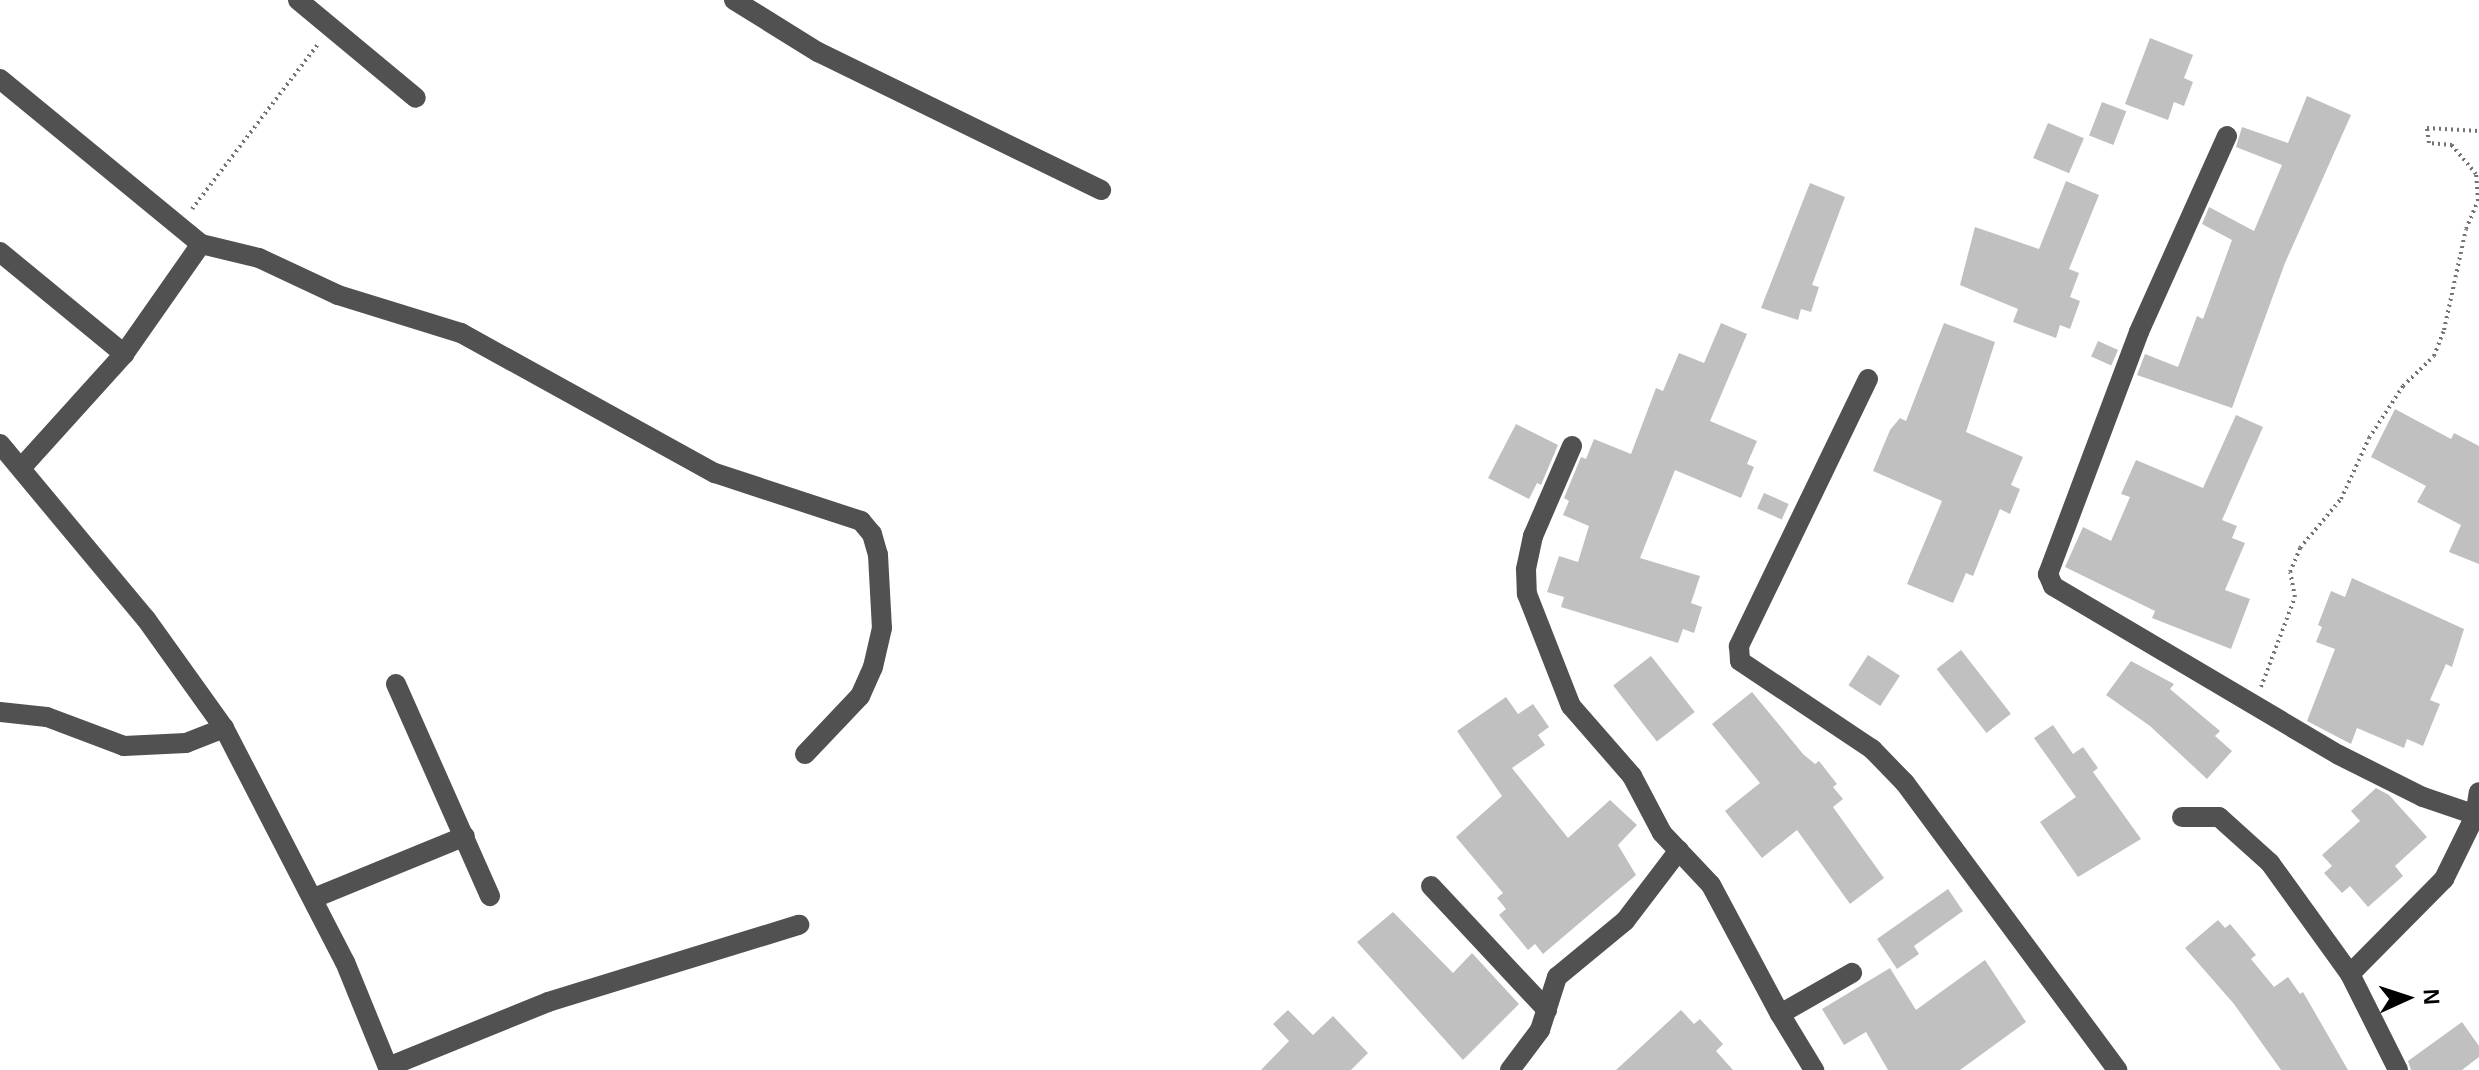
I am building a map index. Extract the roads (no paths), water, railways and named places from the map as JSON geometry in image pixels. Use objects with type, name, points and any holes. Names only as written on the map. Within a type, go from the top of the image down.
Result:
[{"type":"street","points":[[298,0],[329,30],[416,98]]},
{"type":"street","points":[[734,0],[818,52],[1101,190]]},
{"type":"street","points":[[0,79],[201,244],[259,258],[338,295],[461,333],[715,473],[861,521],[872,534],[878,555],[882,628],[873,667],[860,696],[805,754]]},
{"type":"street","points":[[2227,136],[2139,332],[2048,574],[2053,586],[2339,755],[2423,797],[2477,816]]},
{"type":"street","points":[[22,467],[124,354],[201,244]]},
{"type":"street","points":[[0,252],[124,354]]},
{"type":"street","points":[[1868,379],[1739,646],[1740,661],[1872,749],[1905,783],[2117,1070]]},
{"type":"street","points":[[0,444],[146,619],[224,728],[367,1006],[388,1068],[548,1002],[799,925]]},
{"type":"street","points":[[1572,446],[1533,536],[1527,594],[1576,716],[1632,776],[1662,833],[1718,896],[1780,1014],[1814,1070]]},
{"type":"street","points":[[396,684],[490,896]]},
{"type":"street","points":[[0,712],[47,717],[124,746],[186,743],[224,728]]},
{"type":"street","points":[[2350,974],[2444,879],[2477,816],[2479,792]]},
{"type":"street","points":[[2182,817],[2219,817],[2270,863],[2350,974],[2398,1070]]},
{"type":"street","points":[[314,898],[465,836]]},
{"type":"street","points":[[1510,1070],[1540,1030],[1557,977],[1625,921],[1679,850]]},
{"type":"street","points":[[1431,886],[1547,1010]]},
{"type":"street","points":[[1780,1014],[1852,973]]}]
